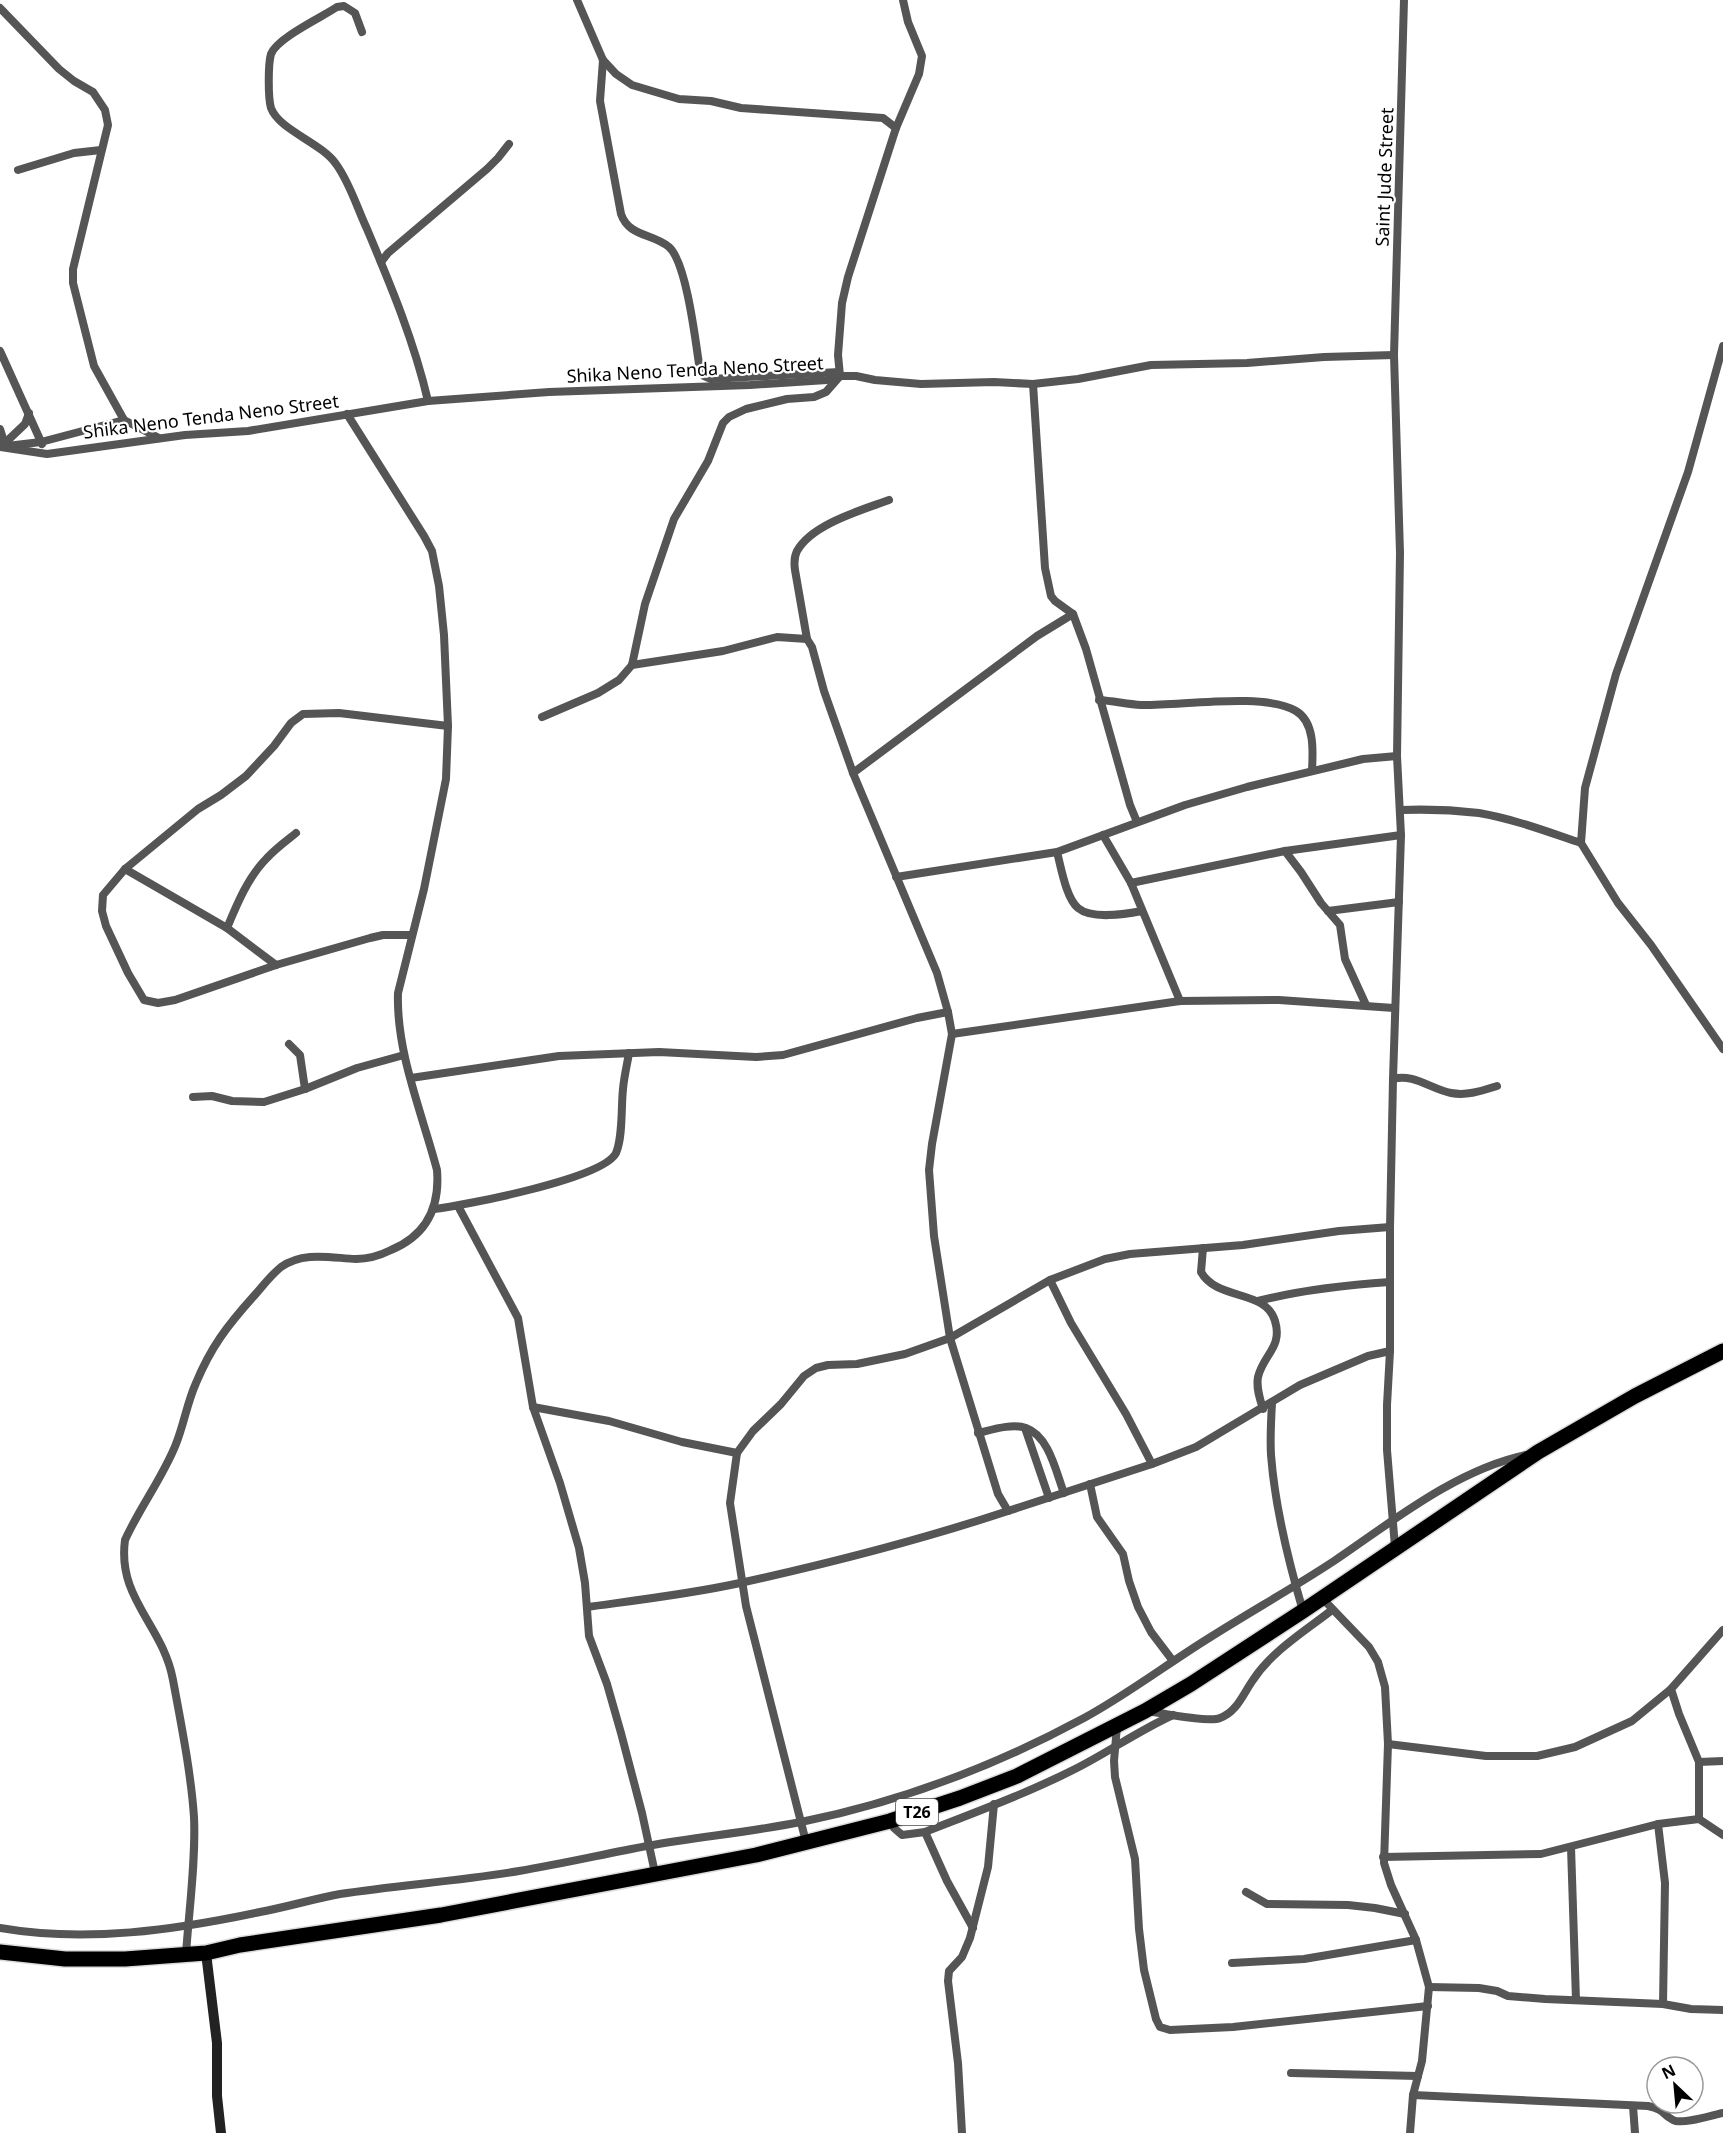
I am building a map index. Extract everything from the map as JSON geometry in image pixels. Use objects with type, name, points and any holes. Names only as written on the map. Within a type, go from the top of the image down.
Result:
[{"type":"highway","name":"T26","points":[[0,1952],[65,1959],[125,1959],[206,1953],[240,1945],[441,1915],[756,1855],[890,1821],[960,1798],[1017,1776],[1145,1711],[1191,1684],[1302,1611],[1327,1604],[1395,1547],[1538,1452],[1635,1396],[1723,1351]]},
{"type":"street","points":[[577,0],[603,60],[616,74],[632,85],[680,99],[711,101],[741,108],[883,118],[896,128]]},
{"type":"street","points":[[542,717],[598,693],[620,680],[632,665],[645,604],[674,519],[708,461],[723,423],[729,417],[746,409],[787,399],[814,397],[825,392],[840,374],[838,355],[842,303],[848,277],[896,128],[919,74],[922,56],[908,22],[903,0]]},
{"type":"street","name":"Saint Jude Street","points":[[1395,1547],[1387,1450],[1387,1405],[1390,1351],[1389,1227],[1395,1057],[1394,1008],[1401,835],[1397,756],[1400,553],[1394,355],[1404,0]]},
{"type":"street","points":[[362,32],[355,14],[344,6],[338,7],[281,42],[272,52],[269,65],[271,108],[278,119],[328,154],[344,176],[405,319],[419,362],[428,401]]},
{"type":"street","points":[[0,8],[59,69],[93,92],[105,110],[108,125],[73,269],[73,283],[94,366],[124,420],[159,438]]},
{"type":"street","points":[[603,60],[600,101],[621,214],[624,223],[632,230],[660,241],[674,253],[685,285],[700,371],[711,379],[724,380],[840,374]]},
{"type":"street","points":[[381,262],[388,253],[493,164],[509,144]]},
{"type":"street","points":[[18,170],[74,153],[101,150]]},
{"type":"street","points":[[0,351],[47,453]]},
{"type":"street","points":[[1722,351],[1688,472],[1616,674],[1585,788],[1581,843],[1618,903],[1651,945],[1723,1049]]},
{"type":"street","name":"Shika Neno Tenda Neno Street","points":[[3,446],[47,453],[159,438],[248,431],[428,401],[549,392],[750,385],[826,380],[840,374],[921,384],[994,382],[1033,384],[1078,379],[1151,365],[1247,363],[1324,357],[1394,355]]},
{"type":"street","points":[[1033,384],[1045,568],[1051,596],[1073,614],[1086,649],[1099,700],[1137,822]]},
{"type":"street","points":[[3,446],[25,424],[29,413]]},
{"type":"street","points":[[186,1954],[194,1817],[174,1687],[166,1653],[132,1595],[125,1574],[123,1556],[125,1540],[176,1444],[205,1362],[220,1335],[256,1293],[281,1267],[293,1261],[325,1256],[359,1259],[383,1254],[402,1245],[417,1235],[434,1209],[438,1190],[437,1170],[399,1032],[398,993],[424,889],[446,779],[447,663],[442,610],[432,551],[347,414]]},
{"type":"street","points":[[3,446],[41,442],[124,420]]},
{"type":"street","points":[[0,429],[3,446]]},
{"type":"street","points":[[889,500],[841,518],[813,535],[798,549],[794,559],[795,570],[807,639],[812,647],[824,691],[853,773],[937,973],[948,1012],[952,1034],[929,1170],[934,1236],[950,1338],[998,1494],[1008,1511]]},
{"type":"street","points":[[853,773],[1037,636],[1073,614]]},
{"type":"street","points":[[632,665],[723,651],[777,637],[807,639]]},
{"type":"street","points":[[1099,700],[1140,705],[1239,701],[1279,704],[1298,711],[1312,735],[1312,770]]},
{"type":"street","points":[[412,935],[383,935],[370,938],[276,965],[158,1004],[144,999],[129,973],[106,926],[102,911],[103,895],[125,869],[198,809],[246,776],[274,746],[291,723],[303,714],[339,713],[448,726]]},
{"type":"street","points":[[896,877],[1057,852],[1185,805],[1247,786],[1363,759],[1397,756]]},
{"type":"street","points":[[1401,810],[1433,809],[1480,814],[1526,824],[1581,843]]},
{"type":"street","points":[[227,928],[234,909],[254,873],[267,857],[296,833]]},
{"type":"street","points":[[1104,835],[1131,883],[1180,1001]]},
{"type":"street","points":[[1131,883],[1285,851],[1401,835]]},
{"type":"street","points":[[1285,851],[1321,903],[1340,925],[1346,959],[1366,1005]]},
{"type":"street","points":[[1057,852],[1068,891],[1077,908],[1091,914],[1123,914],[1142,911]]},
{"type":"street","points":[[125,869],[227,928],[276,965]]},
{"type":"street","points":[[1328,910],[1399,902]]},
{"type":"street","points":[[952,1034],[1180,1001],[1279,1000],[1394,1008]]},
{"type":"street","points":[[411,1078],[559,1056],[659,1052],[756,1057],[783,1055],[917,1018],[948,1012]]},
{"type":"street","points":[[290,1044],[300,1055],[305,1089]]},
{"type":"street","points":[[434,1209],[458,1206],[568,1179],[593,1171],[614,1156],[618,1147],[623,1086],[629,1053]]},
{"type":"street","points":[[193,1097],[212,1096],[232,1101],[264,1102],[305,1089],[357,1068],[404,1055]]},
{"type":"street","points":[[1393,1080],[1411,1078],[1442,1090],[1467,1094],[1497,1086]]},
{"type":"street","points":[[458,1206],[518,1318],[533,1407],[560,1483],[579,1548],[589,1636],[607,1684],[621,1733],[655,1873]]},
{"type":"street","points":[[806,1842],[741,1583],[730,1503],[736,1453],[753,1431],[781,1404],[804,1376],[816,1368],[828,1365],[857,1364],[905,1354],[950,1338],[1050,1280],[1105,1259],[1121,1255],[1389,1227]]},
{"type":"street","points":[[1203,1248],[1201,1272],[1207,1280],[1231,1294],[1258,1301],[1270,1311],[1275,1319],[1277,1340],[1259,1374],[1258,1392],[1263,1409]]},
{"type":"street","points":[[1050,1280],[1071,1323],[1126,1414],[1152,1464]]},
{"type":"street","points":[[1258,1301],[1295,1292],[1390,1282]]},
{"type":"street","points":[[587,1607],[741,1583],[872,1552],[1008,1511],[1152,1464],[1196,1447],[1300,1385],[1368,1356],[1390,1351]]},
{"type":"street","points":[[1272,1403],[1271,1453],[1275,1488],[1302,1611]]},
{"type":"street","points":[[533,1407],[609,1421],[682,1442],[736,1453]]},
{"type":"street","points":[[978,1433],[1025,1427],[1037,1435],[1046,1448],[1064,1493]]},
{"type":"street","points":[[1025,1427],[1048,1497]]},
{"type":"street","points":[[0,1928],[36,1935],[87,1936],[188,1925],[263,1912],[339,1894],[516,1872],[650,1846],[801,1822],[882,1802],[960,1776],[1047,1737],[1089,1715],[1296,1586],[1392,1520],[1466,1476],[1502,1460],[1538,1452]]},
{"type":"street","points":[[1090,1484],[1097,1516],[1123,1554],[1138,1607],[1151,1632],[1173,1661]]},
{"type":"street","points":[[1145,1711],[1209,1720],[1220,1718],[1241,1701],[1253,1680],[1267,1663],[1327,1604],[1369,1647],[1378,1662],[1385,1687],[1388,1744],[1383,1857],[1391,1885],[1416,1940],[1429,1988],[1422,2061],[1413,2094],[1410,2133]]},
{"type":"street","points":[[1388,1744],[1486,1756],[1537,1756],[1575,1747],[1632,1721],[1671,1689],[1722,1636]]},
{"type":"street","points":[[1671,1689],[1700,1762],[1699,1819]]},
{"type":"street","points":[[890,1821],[897,1832],[902,1835],[925,1832],[1052,1780],[1173,1714]]},
{"type":"street","points":[[1117,1726],[1115,1778],[1135,1859],[1138,1929],[1144,1970],[1160,2027],[1170,2030],[1233,2027],[1428,2006]]},
{"type":"street","points":[[1700,1762],[1723,1761]]},
{"type":"street","points":[[962,2133],[958,2063],[948,1981],[949,1971],[967,1948],[973,1928],[988,1867],[994,1804]]},
{"type":"street","points":[[1383,1857],[1541,1854],[1658,1824],[1699,1819],[1723,1835]]},
{"type":"street","points":[[1658,1824],[1665,1883],[1663,2004]]},
{"type":"street","points":[[925,1832],[947,1881],[973,1928]]},
{"type":"street","points":[[1571,1847],[1576,2000]]},
{"type":"street","points":[[1246,1892],[1267,1904],[1348,1905],[1405,1914]]},
{"type":"street","points":[[1232,1963],[1305,1959],[1416,1940]]},
{"type":"street","points":[[206,1953],[218,2043],[221,2133]]},
{"type":"street","points":[[1429,1988],[1479,1988],[1497,1990],[1508,1996],[1663,2004],[1692,2009],[1723,2010]]},
{"type":"street","points":[[1291,2073],[1418,2076]]},
{"type":"street","points":[[1413,2094],[1633,2106],[1660,2109],[1672,2120],[1680,2122],[1723,2113]]},
{"type":"street","points":[[1633,2106],[1635,2133]]}]
